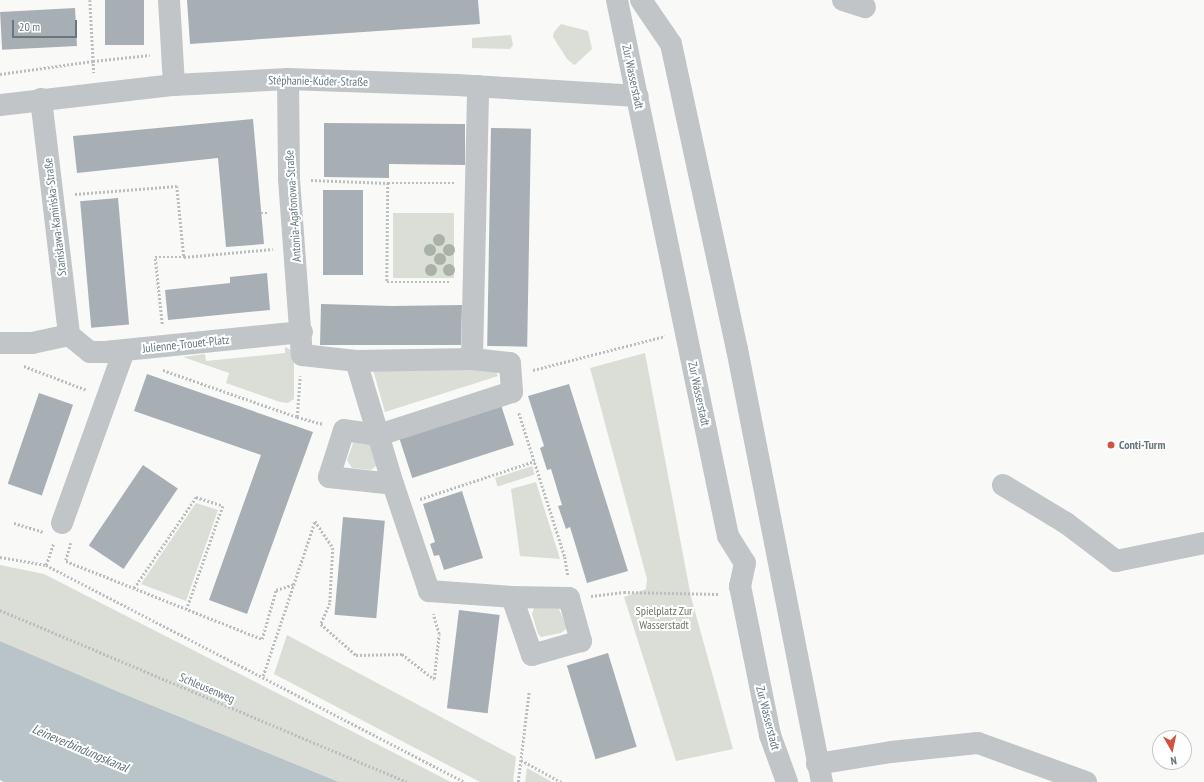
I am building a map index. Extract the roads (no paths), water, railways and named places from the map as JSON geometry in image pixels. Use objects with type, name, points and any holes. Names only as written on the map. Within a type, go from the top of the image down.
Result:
[{"type":"street","points":[[169,0],[174,85]]},
{"type":"street","name":"Zur Wasserstadt","points":[[617,0],[728,536],[745,563],[740,586],[741,594],[770,735],[786,782]]},
{"type":"street","points":[[641,0],[670,44],[737,349],[820,773],[891,752],[978,743],[1086,782]]},
{"type":"street","points":[[843,0],[865,7]]},
{"type":"street","name":"Stéphanie-Kuder-Straße","points":[[0,105],[174,85],[288,79],[478,86],[638,96]]},
{"type":"street","name":"Antonia-Agafonowa-Straße","points":[[288,79],[290,179],[302,332]]},
{"type":"street","points":[[472,359],[478,86]]},
{"type":"street","name":"Stanisława-Kamińska-Straße","points":[[42,99],[69,335]]},
{"type":"street","points":[[302,332],[302,355],[356,361],[472,359],[510,363],[512,384],[380,435],[344,430],[330,477],[393,484]]},
{"type":"street","name":"Julienne-Trouet-Platz","points":[[69,335],[90,352],[124,351],[302,332]]},
{"type":"street","points":[[0,343],[32,342],[69,335]]},
{"type":"street","points":[[59,523],[108,398],[124,351]]},
{"type":"street","points":[[356,361],[380,435],[393,484],[429,591],[512,597],[569,598],[581,641],[532,655],[512,597]]},
{"type":"street","points":[[1003,485],[1066,523],[1116,561],[1204,543]]},
{"type":"street","points":[[745,563],[778,562]]},
{"type":"water","name":"Leineverbindungskanal","points":[[0,641],[119,692],[339,782],[4,782],[0,780]]},
{"type":"place","name":"Conti-Turm","points":[[1111,445]]},
{"type":"park label","name":"Spielplatz Zur Wasserstadt","points":[[664,618]]}]
